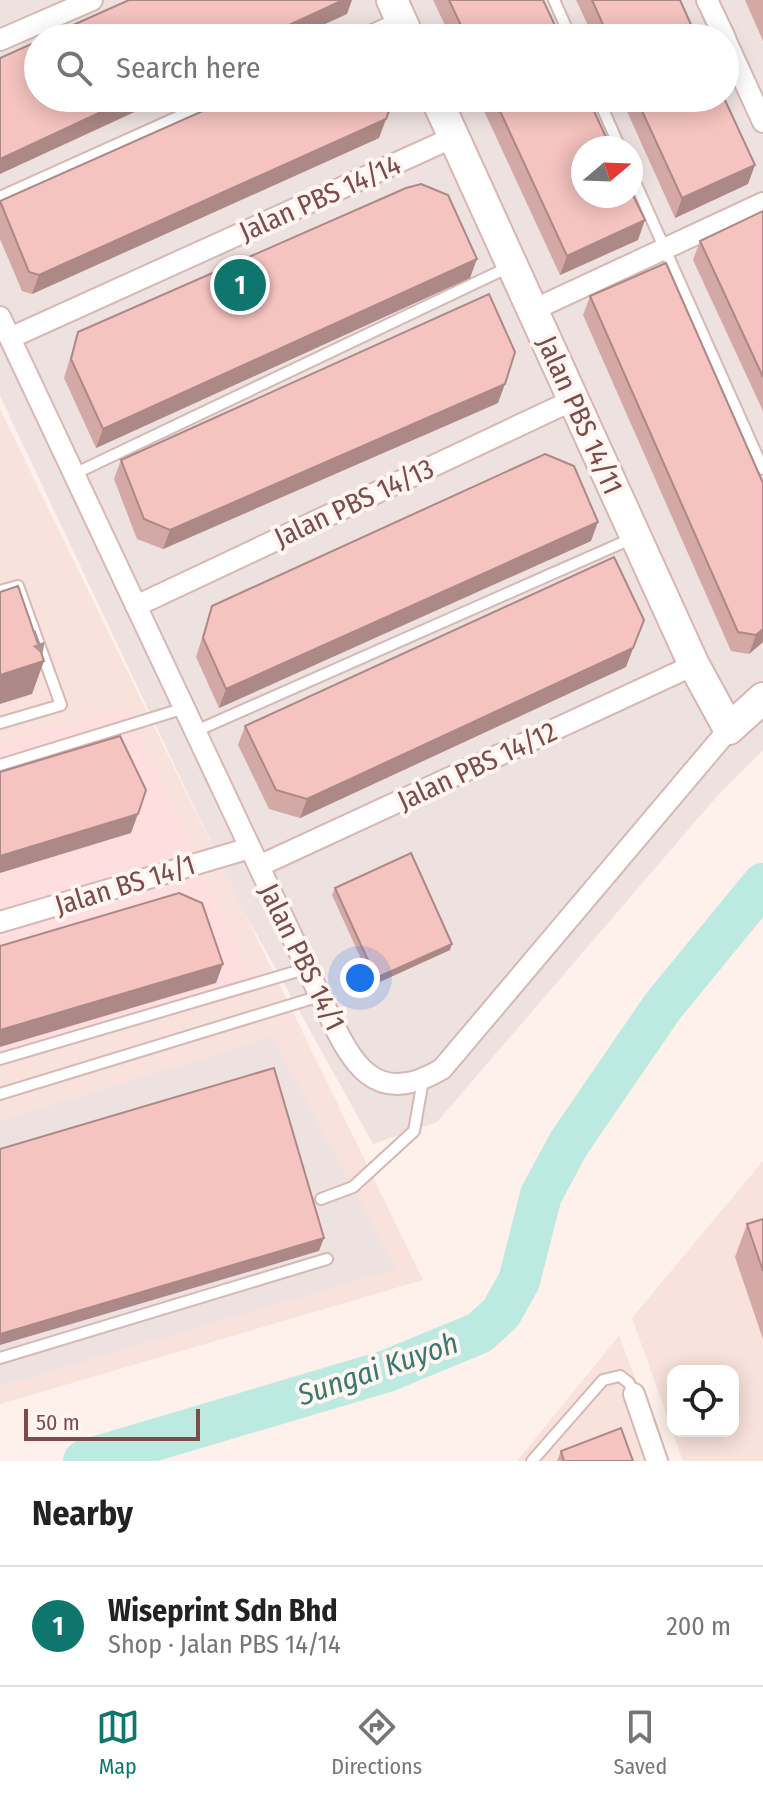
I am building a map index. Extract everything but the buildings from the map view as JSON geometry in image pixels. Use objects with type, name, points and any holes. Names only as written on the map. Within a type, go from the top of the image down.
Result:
[{"type":"street","points":[[37,24],[92,0]]},
{"type":"street","points":[[707,0],[718,24]]},
{"type":"street","points":[[0,40],[24,30]]},
{"type":"street","points":[[739,69],[763,122]]},
{"type":"street","name":"Jalan PBS 14/11","points":[[442,112],[694,665],[729,729]]},
{"type":"street","name":"Jalan PBS 14/14","points":[[10,338],[454,137]]},
{"type":"street","points":[[533,310],[763,203]]},
{"type":"street","name":"Jalan PBS 14/1","points":[[0,317],[346,1048],[364,1074],[383,1082],[423,1080]]},
{"type":"street","name":"Jalan PBS 14/13","points":[[136,606],[573,400]]},
{"type":"street","name":"Jalan PBS 14/12","points":[[254,857],[694,665]]},
{"type":"street","points":[[423,1080],[442,1069],[729,729],[763,698]]},
{"type":"street","name":"Jalan BS 14/1","points":[[0,922],[254,857]]},
{"type":"street","points":[[634,1394],[657,1461]]},
{"type":"lane","points":[[554,0],[565,24]]},
{"type":"lane","points":[[0,197],[189,112]]},
{"type":"lane","points":[[604,112],[615,136]]},
{"type":"lane","points":[[643,200],[763,469]]},
{"type":"lane","points":[[74,474],[513,265]]},
{"type":"lane","points":[[196,731],[635,537]]},
{"type":"lane","points":[[0,591],[18,586],[61,705],[0,723]]},
{"type":"lane","points":[[0,765],[185,708]]},
{"type":"lane","points":[[0,1059],[308,968]]},
{"type":"lane","points":[[0,1094],[320,996]]},
{"type":"lane","points":[[321,1199],[353,1187],[414,1131],[423,1080]]},
{"type":"lane","points":[[0,1358],[327,1259]]},
{"type":"lane","points":[[536,1459],[603,1380],[620,1376],[629,1383],[634,1394]]},
{"type":"shaded area","points":[[0,0],[763,0],[763,750],[718,795],[437,1122],[373,1144],[242,908],[0,396]]},
{"type":"shaded area","points":[[0,409],[423,1280],[0,1404]]},
{"type":"shaded area","points":[[127,708],[253,984],[0,1061],[0,743]]},
{"type":"shaded area","points":[[272,1037],[396,1269],[0,1386],[0,1121]]},
{"type":"shaded area","points":[[763,1161],[763,1461],[683,1461],[674,1437],[739,1437],[739,1365],[667,1365],[667,1416],[632,1318]]},
{"type":"shaded area","points":[[619,1336],[667,1461],[517,1461]]},
{"type":"waterway","name":"Sungai Kuyoh","points":[[84,1461],[387,1371],[479,1333],[501,1313],[519,1281],[541,1195],[569,1143],[663,1006],[763,884]]},
{"type":"place","name":"Wiseprint Sdn Bhd","points":[[240,285]]}]
